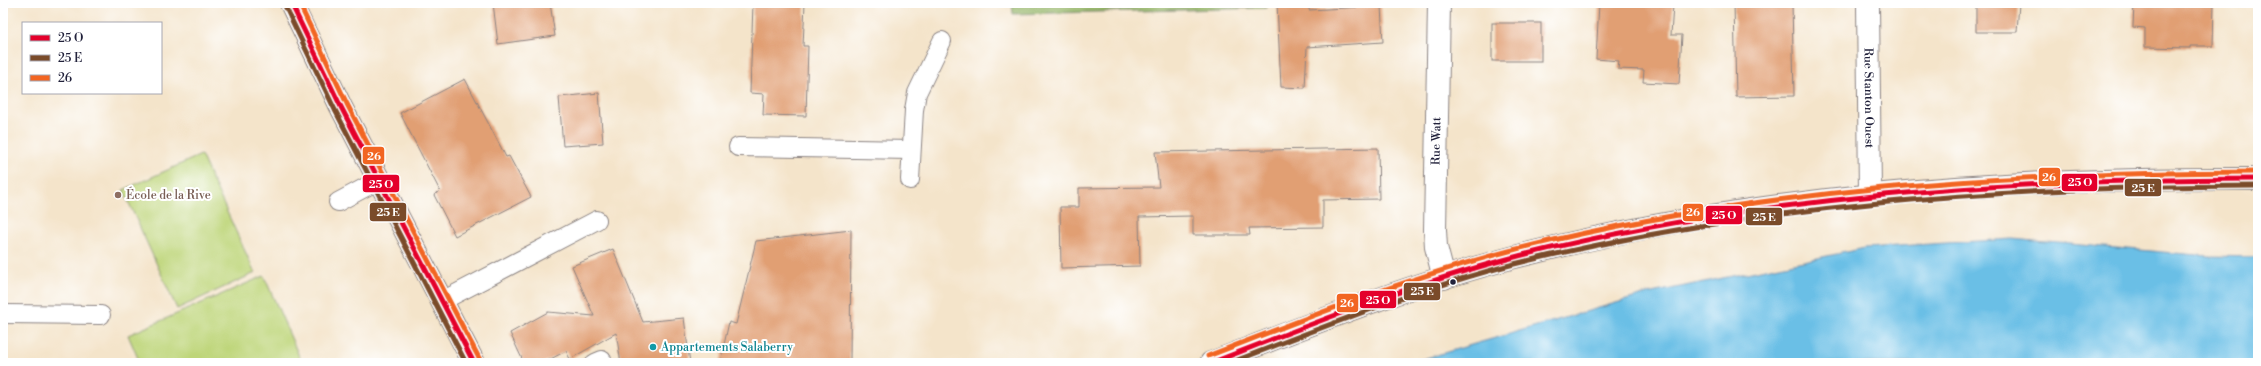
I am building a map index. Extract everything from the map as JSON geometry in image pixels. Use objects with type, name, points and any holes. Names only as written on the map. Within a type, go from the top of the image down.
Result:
[{"type":"street","points":[[291,3],[379,180],[474,363]]},
{"type":"street","name":"Rue Watt","points":[[1439,3],[1435,230],[1436,247],[1444,278]]},
{"type":"street","name":"Rue Stanton Ouest","points":[[1868,3],[1870,194]]},
{"type":"street","points":[[1211,363],[1444,278],[1529,254],[1640,228],[1751,209],[1870,194],[2037,182],[2258,179]]},
{"type":"lane","points":[[910,180],[911,150],[917,93],[942,41]]},
{"type":"lane","points":[[738,147],[911,150]]},
{"type":"lane","points":[[338,202],[379,180]]},
{"type":"lane","points":[[442,301],[596,220]]},
{"type":"lane","points":[[3,314],[101,315]]},
{"type":"green space","points":[[1012,3],[1267,3],[1267,8],[1013,14]]},
{"type":"green space","points":[[201,155],[255,273],[177,309],[123,190]]},
{"type":"green space","points":[[264,276],[302,363],[140,363],[128,335]]},
{"type":"water","points":[[2012,239],[2209,256],[2258,257],[2258,363],[1409,363],[1647,294],[1865,248]]},
{"type":"building","points":[[493,3],[550,3],[555,36],[498,44]]},
{"type":"building","points":[[753,3],[805,3],[803,46],[808,46],[806,116],[763,115],[764,94],[750,93]]},
{"type":"building","points":[[1277,3],[1309,3],[1309,10],[1381,6],[1383,42],[1307,47],[1305,88],[1281,87]]},
{"type":"building","points":[[1599,3],[1673,5],[1671,35],[1682,35],[1679,84],[1643,82],[1644,70],[1618,69],[1619,61],[1596,59]]},
{"type":"building","points":[[1734,3],[1792,3],[1794,96],[1736,97]]},
{"type":"building","points":[[1976,3],[2019,3],[2017,32],[1976,32]]},
{"type":"building","points":[[2134,3],[2214,3],[2213,46],[2191,46],[2191,48],[2145,47],[2145,28],[2133,27]]},
{"type":"building","points":[[1492,23],[1541,23],[1541,61],[1492,61]]},
{"type":"building","points":[[465,79],[506,157],[509,156],[531,197],[455,236],[434,195],[440,191],[400,113]]},
{"type":"building","points":[[599,93],[603,143],[563,146],[559,97]]},
{"type":"building","points":[[1378,148],[1379,199],[1323,200],[1323,227],[1249,228],[1250,235],[1193,235],[1193,216],[1139,217],[1140,266],[1061,268],[1060,207],[1079,207],[1079,188],[1159,187],[1155,152]]},
{"type":"building","points":[[851,230],[850,363],[720,363],[729,322],[736,324],[756,241]]},
{"type":"building","points":[[613,249],[643,322],[684,318],[690,363],[621,363],[616,333],[570,359],[566,351],[543,363],[524,363],[510,333],[548,312],[594,316],[572,266]]},
{"type":"transit line","points":[[291,3],[341,107],[474,363]]},
{"type":"transit line","name":"26","points":[[299,3],[347,104],[480,360]]},
{"type":"transit line","points":[[285,6],[335,110],[466,363]]},
{"type":"transit line","name":"26","points":[[1208,356],[1357,299],[1432,273],[1509,251],[1601,230],[1694,212],[1881,188],[1975,181],[2069,176],[2258,172]]},
{"type":"transit line","points":[[1211,363],[1359,306],[1434,280],[1511,258],[1603,237],[1695,219],[1882,195],[1975,188],[2069,183],[2258,179]]},
{"type":"transit line","points":[[1230,363],[1371,309],[1478,274],[1514,264],[1607,243],[1699,226],[1884,202],[1977,195],[2070,190],[2258,186]]},
{"type":"place","name":"École de la Rive","points":[[118,195]]},
{"type":"place","name":"Appartements Salaberry","points":[[653,347]]}]
